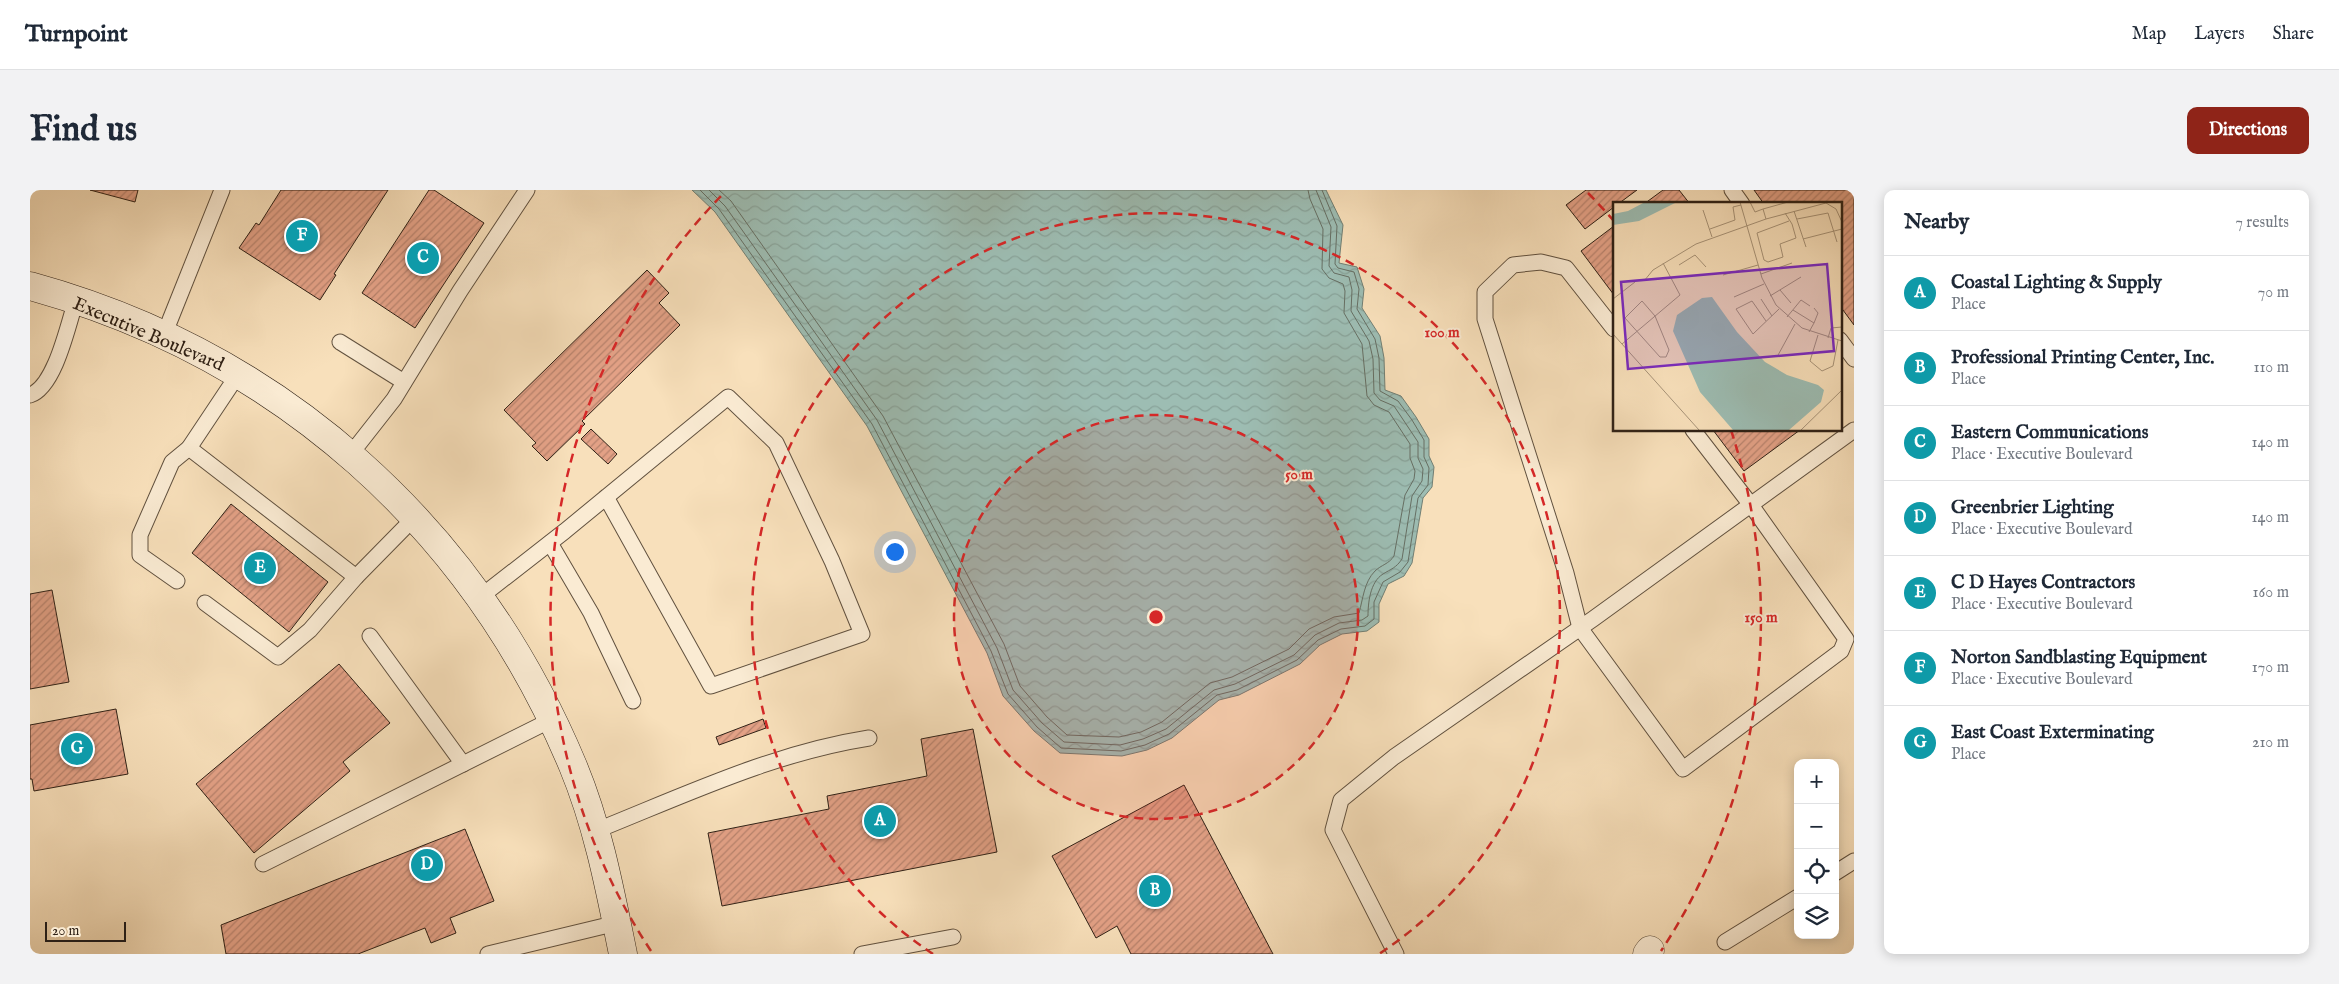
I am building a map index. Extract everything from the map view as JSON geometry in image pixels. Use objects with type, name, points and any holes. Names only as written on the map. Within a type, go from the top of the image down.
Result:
[{"type":"street","name":"Executive Boulevard","points":[[30,286],[76,300],[164,335],[193,348],[239,373],[291,408],[350,455],[415,517],[456,567],[506,635],[573,766],[595,831],[623,954]]},
{"type":"lane","points":[[164,335],[222,190]]},
{"type":"lane","points":[[350,455],[394,399],[460,291],[527,190]]},
{"type":"lane","points":[[1732,190],[1741,202]]},
{"type":"lane","points":[[1613,328],[1566,268],[1541,262],[1513,265],[1485,292],[1485,319],[1566,573],[1580,628],[1683,769],[1841,651],[1846,639],[1751,504],[1694,431]]},
{"type":"lane","points":[[30,395],[38,392],[52,373],[76,300]]},
{"type":"lane","points":[[340,342],[404,382]]},
{"type":"lane","points":[[1842,343],[1854,359]]},
{"type":"lane","points":[[177,581],[140,555],[140,535],[172,462],[189,448],[239,373]]},
{"type":"lane","points":[[479,598],[550,543],[606,497],[728,397],[776,443],[832,561],[862,634],[711,686],[606,497]]},
{"type":"lane","points":[[1396,954],[1333,830],[1342,800],[1394,757],[1580,628],[1854,430]]},
{"type":"lane","points":[[189,448],[356,577]]},
{"type":"lane","points":[[205,603],[278,657],[310,630],[356,577],[415,517]]},
{"type":"lane","points":[[550,543],[591,614],[633,701]]},
{"type":"lane","points":[[370,636],[463,764]]},
{"type":"lane","points":[[263,864],[551,720]]},
{"type":"lane","points":[[595,831],[761,764],[838,742],[869,738]]},
{"type":"lane","points":[[1839,870],[1854,861]]},
{"type":"lane","points":[[1725,942],[1794,899]]},
{"type":"lane","points":[[488,954],[617,923]]},
{"type":"lane","points":[[862,954],[953,937]]},
{"type":"water","points":[[692,190],[1326,190],[1343,225],[1339,263],[1357,267],[1364,289],[1362,308],[1380,336],[1384,358],[1385,390],[1401,396],[1416,417],[1429,439],[1429,456],[1434,467],[1432,487],[1423,498],[1412,563],[1404,576],[1388,584],[1379,604],[1379,622],[1367,631],[1342,634],[1320,645],[1300,664],[1239,695],[1219,700],[1172,738],[1147,750],[1122,756],[1060,753],[1034,731],[1003,696],[987,653],[867,426],[715,212]]},
{"type":"building","points":[[90,190],[138,190],[135,202]]},
{"type":"building","points":[[281,190],[388,190],[334,274],[336,275],[320,300],[239,248],[256,223],[259,225]]},
{"type":"building","points":[[429,190],[434,190],[484,223],[415,328],[362,293]]},
{"type":"building","points":[[1586,190],[1637,190],[1621,202],[1613,202],[1613,208],[1585,229],[1566,205]]},
{"type":"building","points":[[1663,190],[1679,190],[1688,202],[1647,202]]},
{"type":"building","points":[[1754,190],[1854,190],[1854,325],[1842,309],[1842,202],[1763,202]]},
{"type":"building","points":[[1613,227],[1613,294],[1581,251]]},
{"type":"building","points":[[647,270],[669,293],[659,303],[680,325],[582,421],[585,424],[547,461],[532,446],[536,443],[504,410]]},
{"type":"building","points":[[591,429],[617,454],[608,464],[581,439]]},
{"type":"building","points":[[1714,431],[1799,431],[1744,471]]},
{"type":"building","points":[[231,504],[328,582],[289,632],[192,553]]},
{"type":"building","points":[[52,590],[69,682],[30,689],[30,594]]},
{"type":"building","points":[[339,664],[390,723],[343,762],[350,771],[254,853],[196,784]]},
{"type":"building","points":[[116,709],[128,774],[34,791],[32,779],[30,779],[30,725]]},
{"type":"building","points":[[763,719],[766,728],[719,745],[716,737]]},
{"type":"building","points":[[973,729],[997,852],[722,906],[708,833],[829,809],[827,796],[927,776],[921,739]]},
{"type":"building","points":[[1184,785],[1273,954],[1131,954],[1117,926],[1096,938],[1052,856]]},
{"type":"building","points":[[465,829],[494,901],[450,918],[456,933],[431,943],[425,928],[358,954],[226,954],[221,925]]},
{"type":"place","name":"Norton Sandblasting Equipment","points":[[302,236]]},
{"type":"place","name":"Eastern Communications","points":[[423,258]]},
{"type":"place","name":"C D Hayes Contractors","points":[[260,568]]},
{"type":"place","name":"East Coast Exterminating","points":[[77,749]]},
{"type":"place","name":"Coastal Lighting & Supply","points":[[880,821]]},
{"type":"place","name":"Greenbrier Lighting","points":[[427,865]]},
{"type":"place","name":"Professional Printing Center, Inc.","points":[[1155,891]]}]
